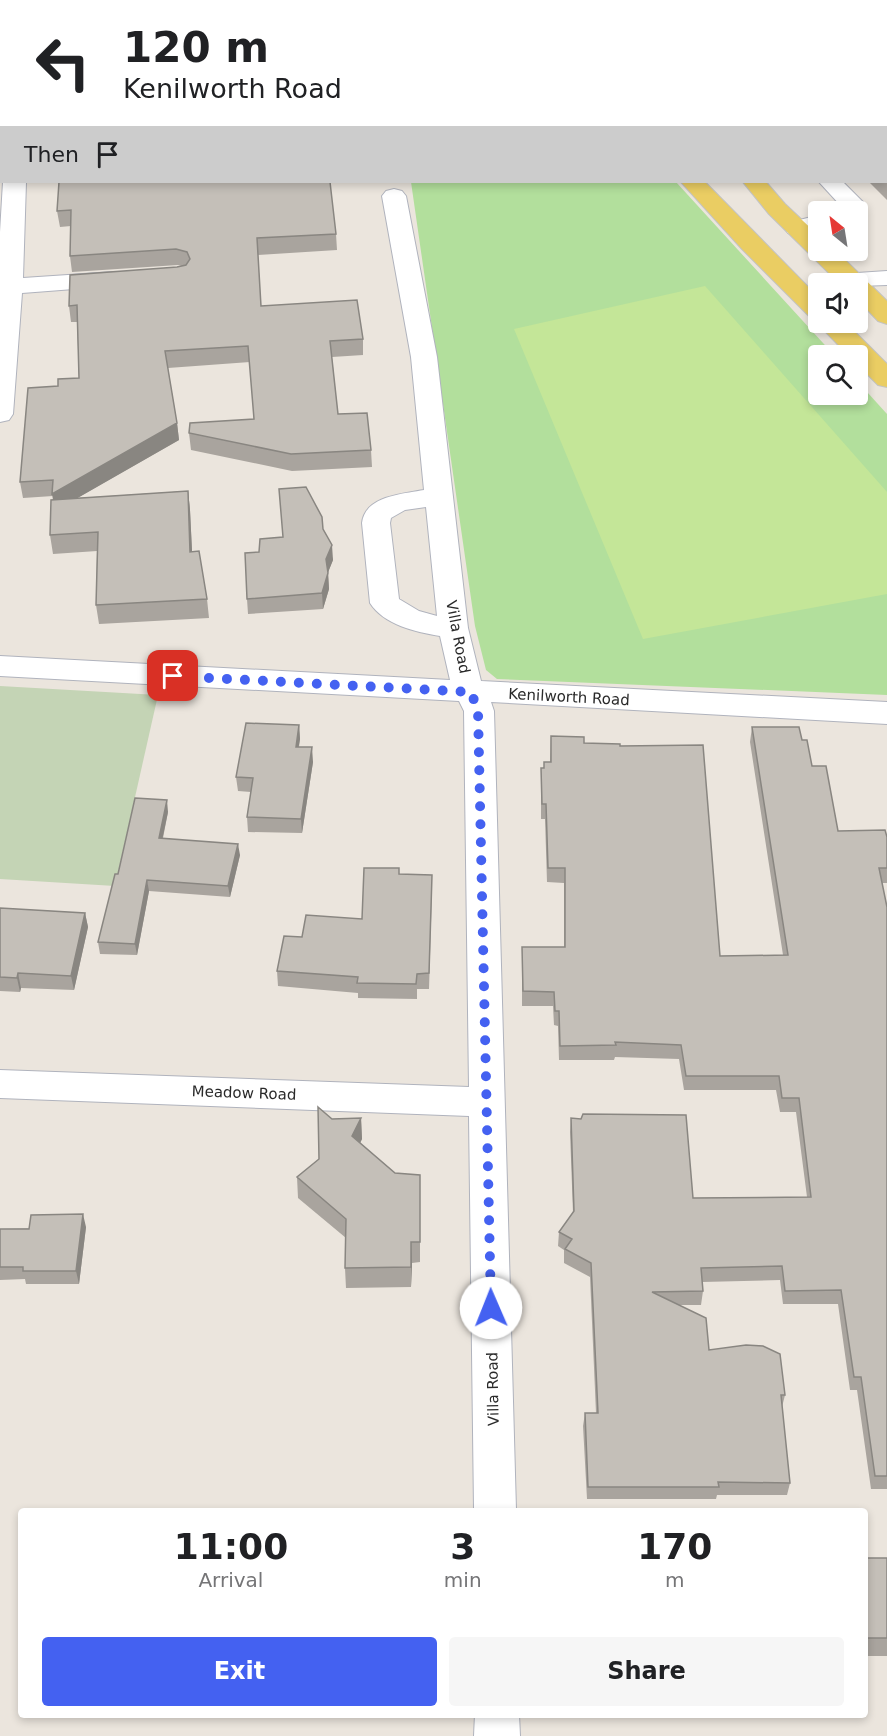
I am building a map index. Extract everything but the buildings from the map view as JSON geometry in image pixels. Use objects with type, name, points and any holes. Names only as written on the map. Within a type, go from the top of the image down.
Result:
[{"type":"main road","points":[[693,183],[808,301]]},
{"type":"main road","points":[[755,183],[808,225]]},
{"type":"main road","points":[[832,261],[844,273]]},
{"type":"main road","points":[[868,296],[887,316]]},
{"type":"main road","points":[[841,333],[887,379]]},
{"type":"street","points":[[0,414],[15,183]]},
{"type":"street","points":[[831,183],[849,201]]},
{"type":"street","name":"Villa Road","points":[[394,196],[424,357],[453,628],[464,674],[478,711],[495,1508]]},
{"type":"street","points":[[10,286],[133,277]]},
{"type":"street","points":[[868,281],[887,278]]},
{"type":"street","points":[[439,496],[397,503],[377,514],[376,523],[385,603],[397,613],[412,620],[453,628]]},
{"type":"street","name":"Kenilworth Road","points":[[0,666],[887,713]]},
{"type":"street","name":"Meadow Road","points":[[0,1084],[487,1102]]},
{"type":"street","points":[[497,1718],[497,1736]]},
{"type":"green space","points":[[411,183],[677,183],[808,327],[808,333],[814,333],[825,345],[808,345],[808,405],[868,405],[868,393],[887,414],[887,695],[497,679],[486,670],[475,626]]},
{"type":"green space","points":[[705,286],[887,492],[887,594],[643,639],[514,329]]},
{"type":"green space","points":[[0,686],[158,695],[115,886],[0,879]]},
{"type":"route","points":[[173,676],[471,692],[478,711],[491,1308]]}]
